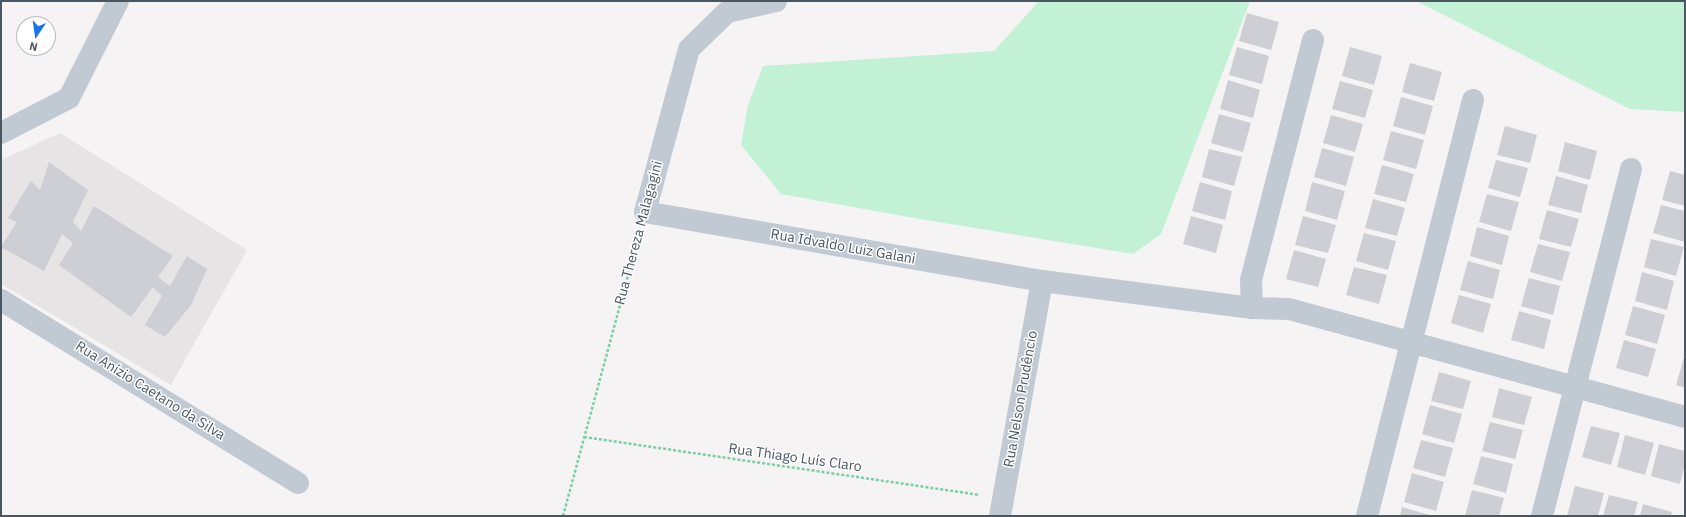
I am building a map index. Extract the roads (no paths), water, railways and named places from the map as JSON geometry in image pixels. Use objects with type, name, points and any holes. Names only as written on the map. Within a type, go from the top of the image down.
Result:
[{"type":"street","points":[[1,133],[69,98],[118,1]]},
{"type":"street","name":"Rua Thereza Malagagini","points":[[645,212],[689,49],[727,12],[776,1]]},
{"type":"street","points":[[1252,308],[1252,280],[1313,40]]},
{"type":"street","points":[[1367,516],[1473,100]]},
{"type":"street","points":[[1542,516],[1631,169]]},
{"type":"street","name":"Rua Idvaldo Luiz Galani","points":[[645,212],[1042,281],[1252,308],[1289,309],[1685,417]]},
{"type":"street","name":"Rua Nelson Prudêncio","points":[[1002,507],[1042,281]]},
{"type":"street","name":"Rua Anízio Caetano da Silva","points":[[1,300],[298,483]]}]
